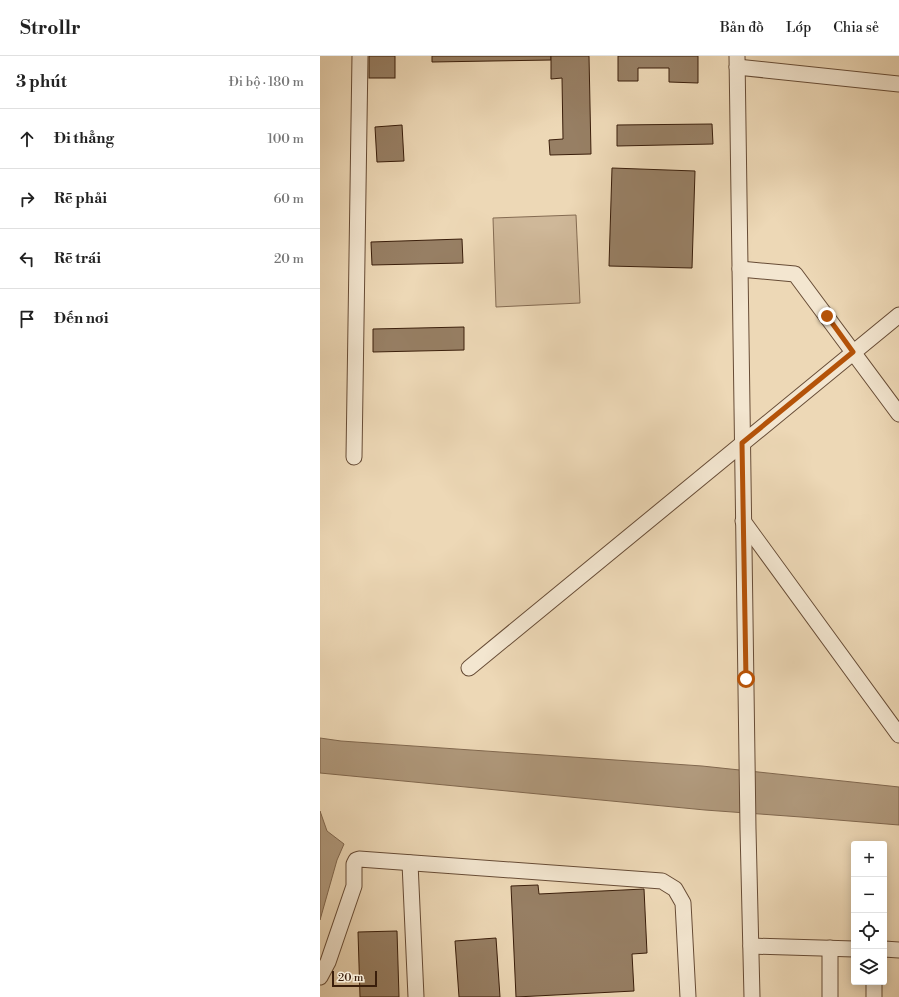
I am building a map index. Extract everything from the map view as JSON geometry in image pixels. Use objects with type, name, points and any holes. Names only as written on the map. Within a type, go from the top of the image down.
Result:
[{"type":"street","points":[[354,457],[360,56]]},
{"type":"street","points":[[752,997],[743,521],[737,62],[899,84]]},
{"type":"street","points":[[740,269],[795,274],[899,414]]},
{"type":"street","points":[[469,668],[899,315]]},
{"type":"street","points":[[743,521],[899,735]]},
{"type":"street","points":[[320,977],[328,962],[354,886],[354,864],[356,860],[359,859],[662,881],[675,889],[683,903],[688,997]]},
{"type":"street","points":[[410,863],[416,997]]},
{"type":"street","points":[[751,946],[851,949]]},
{"type":"street","points":[[830,948],[830,997]]},
{"type":"street","points":[[887,949],[899,950]]},
{"type":"street","points":[[874,985],[874,997]]},
{"type":"shaded area","points":[[576,215],[580,303],[496,307],[493,218]]},
{"type":"shaded area","points":[[320,738],[341,741],[702,766],[899,787],[899,825],[705,810],[320,773]]},
{"type":"shaded area","points":[[320,811],[327,831],[344,844],[337,860],[320,920]]},
{"type":"building","points":[[369,56],[395,56],[395,78],[369,78]]},
{"type":"building","points":[[432,56],[551,56],[551,60],[432,62]]},
{"type":"building","points":[[551,56],[589,56],[591,154],[550,155],[549,140],[563,139],[562,78],[551,79]]},
{"type":"building","points":[[618,56],[698,56],[698,83],[669,82],[669,68],[638,68],[638,81],[618,81]]},
{"type":"building","points":[[712,124],[713,144],[617,146],[617,125]]},
{"type":"building","points":[[402,125],[404,161],[377,162],[375,127]]},
{"type":"building","points":[[612,168],[695,171],[692,268],[609,266]]},
{"type":"building","points":[[462,239],[463,263],[372,265],[371,242]]},
{"type":"building","points":[[464,327],[464,350],[373,352],[373,329]]},
{"type":"building","points":[[538,885],[539,894],[644,889],[647,953],[632,954],[634,991],[516,997],[511,886]]},
{"type":"building","points":[[397,931],[399,997],[360,997],[358,932]]},
{"type":"building","points":[[496,938],[500,997],[459,997],[455,941]]},
{"type":"route","points":[[746,679],[742,443],[853,352],[827,316]]}]
